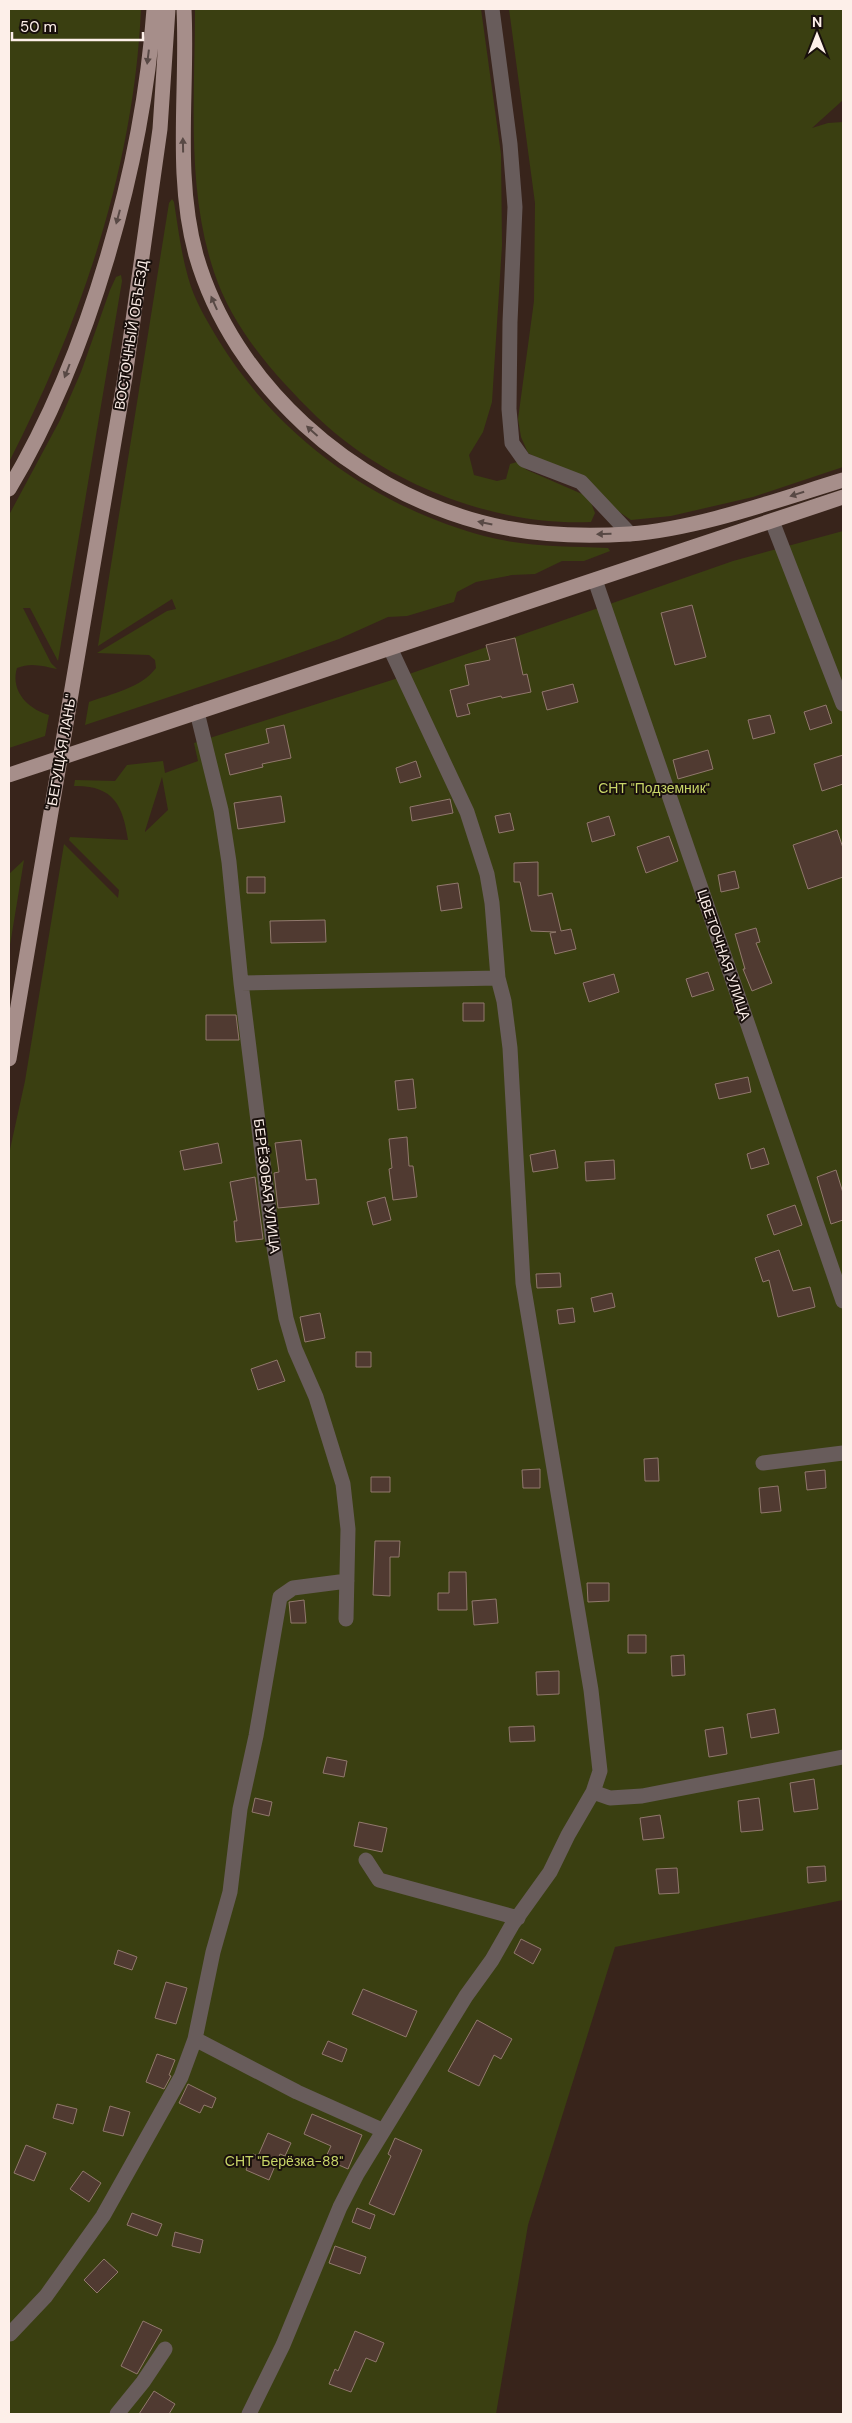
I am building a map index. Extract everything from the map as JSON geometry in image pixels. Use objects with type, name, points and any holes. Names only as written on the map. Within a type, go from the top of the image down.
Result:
[{"type":"main road","points":[[9,490],[44,428],[78,341],[106,259],[132,160],[141,111],[154,9]]},
{"type":"main road","name":"ВОСТОЧНЫЙ ОБЪЕЗД","points":[[78,659],[125,377],[149,216],[164,91],[168,9]]},
{"type":"main road","points":[[184,9],[183,146],[190,226],[205,284],[219,314],[258,376],[282,404],[350,462],[382,481],[436,506],[480,522],[533,532],[630,534],[677,526],[749,508],[843,480]]},
{"type":"main road","points":[[9,774],[843,497]]},
{"type":"main road","name":"\"БЕГУЩАЯ ЛАНЬ\"","points":[[9,1059],[78,659]]},
{"type":"street","points":[[492,9],[510,144],[515,207],[508,410],[512,443],[524,460],[581,482],[630,534]]},
{"type":"street","points":[[772,521],[843,704]]},
{"type":"street","name":"ЦВЕТОЧНАЯ УЛИЦА","points":[[595,580],[843,1301]]},
{"type":"street","points":[[249,2414],[283,2345],[340,2207],[382,2130],[518,1918],[550,1872],[568,1835],[593,1792],[600,1771],[591,1690],[523,1283],[510,1048],[507,1020],[498,978],[492,903],[478,840],[455,784],[390,648]]},
{"type":"street","name":"БЕРЁЗОВАЯ УЛИЦА","points":[[198,712],[221,810],[229,862],[241,983],[272,1235],[286,1318],[295,1349],[316,1396],[343,1484],[348,1528],[346,1619]]},
{"type":"street","points":[[241,983],[498,978]]},
{"type":"street","points":[[763,1463],[843,1453]]},
{"type":"street","points":[[10,2334],[46,2296],[103,2216],[181,2077],[195,2039],[213,1952],[230,1892],[240,1809],[256,1736],[280,1598],[293,1588],[347,1581]]},
{"type":"street","points":[[593,1792],[610,1798],[642,1796],[843,1757]]},
{"type":"street","points":[[366,1860],[379,1880],[518,1918]]},
{"type":"street","points":[[195,2039],[297,2092],[382,2130]]},
{"type":"street","points":[[117,2414],[143,2382],[165,2349]]},
{"type":"green space","points":[[9,9],[141,9],[128,127],[115,185],[99,242],[81,299],[59,354],[9,462]]},
{"type":"green space","points":[[195,9],[481,9],[501,154],[502,245],[492,402],[483,432],[469,455],[474,475],[497,481],[506,479],[510,464],[517,462],[527,470],[589,497],[595,513],[591,522],[560,522],[497,513],[466,504],[406,480],[353,447],[335,433],[300,400],[262,358],[234,317],[214,272],[205,240],[199,208],[194,142]]},
{"type":"green space","points":[[509,9],[843,9],[843,100],[812,128],[828,123],[843,122],[843,467],[753,497],[671,516],[631,520],[549,464],[528,453],[521,437],[518,419],[534,301],[535,203]]},
{"type":"green space","points":[[172,199],[183,259],[191,286],[201,310],[219,341],[243,376],[270,408],[300,437],[333,464],[368,487],[405,507],[444,523],[484,536],[530,544],[608,548],[610,551],[584,561],[562,561],[535,574],[512,575],[476,582],[457,592],[454,602],[407,616],[388,617],[339,639],[85,725],[89,702],[116,693],[142,681],[156,668],[155,660],[149,655],[97,653],[167,611],[176,609],[172,599],[98,646],[169,203]]},
{"type":"green space","points":[[121,275],[122,281],[58,661],[30,608],[23,608],[51,663],[57,669],[32,665],[17,668],[16,684],[22,698],[34,708],[49,715],[45,736],[9,748],[9,515],[60,420],[81,372],[110,290],[116,277]]},
{"type":"green space","points":[[843,531],[843,1900],[615,1947],[528,2225],[496,2414],[9,2414],[9,1154],[25,1081],[64,844],[118,898],[119,890],[69,840],[70,837],[128,840],[123,817],[114,800],[107,793],[98,789],[74,786],[75,780],[115,781],[127,765],[163,761],[165,773],[198,761],[194,743],[392,680],[733,561]],"holes":[[[162,777],[168,810],[145,832]]]},
{"type":"green space","points":[[24,860],[9,951],[9,874]]},
{"type":"building","points":[[692,605],[706,657],[675,665],[661,613]]},
{"type":"building","points":[[515,638],[523,675],[527,674],[531,692],[502,698],[501,696],[467,704],[470,714],[457,717],[450,690],[469,685],[465,665],[490,660],[486,645]]},
{"type":"building","points":[[573,684],[578,702],[547,710],[542,692]]},
{"type":"building","points":[[826,705],[832,723],[810,730],[804,712]]},
{"type":"building","points":[[770,715],[775,733],[753,739],[748,720]]},
{"type":"building","points":[[284,725],[291,758],[262,764],[263,767],[230,775],[225,754],[269,743],[266,729]]},
{"type":"building","points":[[708,750],[713,769],[678,779],[673,760]]},
{"type":"building","points":[[843,755],[843,784],[822,791],[814,764]]},
{"type":"building","points":[[416,761],[421,777],[400,783],[396,768]]},
{"type":"building","points":[[281,796],[285,822],[238,829],[234,803]]},
{"type":"building","points":[[450,799],[453,813],[412,821],[410,807]]},
{"type":"building","points":[[510,813],[514,830],[499,833],[495,816]]},
{"type":"building","points":[[609,816],[615,835],[592,842],[587,823]]},
{"type":"building","points":[[837,830],[843,848],[843,877],[808,889],[793,845]]},
{"type":"building","points":[[669,836],[678,861],[646,873],[637,847]]},
{"type":"building","points":[[538,862],[538,896],[552,893],[561,931],[571,929],[576,949],[555,954],[550,933],[556,932],[531,931],[520,882],[514,882],[514,863]]},
{"type":"building","points":[[735,871],[739,888],[721,892],[718,875]]},
{"type":"building","points":[[247,877],[265,877],[265,893],[247,893]]},
{"type":"building","points":[[458,883],[462,908],[441,911],[437,886]]},
{"type":"building","points":[[325,920],[326,942],[271,943],[270,921]]},
{"type":"building","points":[[756,928],[760,942],[756,943],[772,983],[752,991],[743,969],[745,969],[735,934]]},
{"type":"building","points":[[708,972],[714,990],[692,997],[686,979]]},
{"type":"building","points":[[614,974],[619,992],[589,1002],[583,983]]},
{"type":"building","points":[[463,1003],[484,1003],[484,1021],[463,1021]]},
{"type":"building","points":[[206,1015],[236,1015],[239,1040],[206,1040]]},
{"type":"building","points":[[748,1077],[751,1092],[719,1099],[715,1084]]},
{"type":"building","points":[[413,1079],[416,1108],[398,1110],[395,1081]]},
{"type":"building","points":[[407,1137],[409,1166],[413,1166],[417,1197],[393,1200],[389,1169],[392,1168],[389,1139]]},
{"type":"building","points":[[301,1140],[306,1180],[316,1179],[319,1204],[278,1208],[274,1173],[279,1172],[275,1143]]},
{"type":"building","points":[[218,1143],[222,1163],[184,1170],[180,1151]]},
{"type":"building","points":[[764,1148],[769,1164],[751,1169],[747,1154]]},
{"type":"building","points":[[555,1150],[558,1168],[533,1172],[530,1155]]},
{"type":"building","points":[[614,1160],[615,1179],[586,1181],[585,1162]]},
{"type":"building","points":[[836,1170],[843,1193],[843,1220],[831,1224],[817,1177]]},
{"type":"building","points":[[255,1177],[263,1239],[236,1242],[234,1221],[237,1221],[230,1182]]},
{"type":"building","points":[[385,1197],[391,1220],[373,1225],[367,1202]]},
{"type":"building","points":[[795,1205],[802,1225],[774,1235],[767,1215]]},
{"type":"building","points":[[779,1250],[793,1291],[810,1287],[815,1307],[778,1317],[769,1280],[763,1282],[755,1258]]},
{"type":"building","points":[[560,1273],[561,1287],[537,1288],[536,1274]]},
{"type":"building","points":[[612,1293],[615,1307],[594,1312],[591,1298]]},
{"type":"building","points":[[573,1308],[575,1322],[559,1324],[557,1310]]},
{"type":"building","points":[[320,1313],[325,1338],[305,1342],[300,1317]]},
{"type":"building","points":[[356,1352],[371,1352],[371,1367],[356,1367]]},
{"type":"building","points":[[277,1360],[285,1381],[258,1390],[251,1369]]},
{"type":"building","points":[[658,1458],[659,1481],[645,1481],[644,1459]]},
{"type":"building","points":[[540,1469],[540,1488],[523,1488],[522,1470]]},
{"type":"building","points":[[825,1470],[826,1488],[807,1490],[805,1472]]},
{"type":"building","points":[[371,1477],[390,1477],[390,1492],[371,1492]]},
{"type":"building","points":[[778,1486],[781,1511],[761,1513],[759,1488]]},
{"type":"building","points":[[375,1541],[400,1541],[399,1557],[390,1557],[390,1596],[373,1595]]},
{"type":"building","points":[[449,1572],[466,1572],[467,1610],[438,1610],[438,1593],[449,1593]]},
{"type":"building","points":[[587,1583],[609,1583],[609,1601],[588,1602]]},
{"type":"building","points":[[496,1599],[498,1623],[474,1625],[472,1601]]},
{"type":"building","points":[[304,1600],[306,1623],[291,1623],[289,1602]]},
{"type":"building","points":[[628,1635],[646,1635],[646,1653],[628,1653]]},
{"type":"building","points":[[684,1655],[685,1675],[672,1676],[671,1656]]},
{"type":"building","points":[[559,1671],[559,1694],[537,1695],[536,1672]]},
{"type":"building","points":[[775,1709],[779,1733],[751,1738],[747,1714]]},
{"type":"building","points":[[534,1726],[535,1741],[510,1742],[509,1727]]},
{"type":"building","points":[[723,1727],[727,1754],[709,1757],[705,1730]]},
{"type":"building","points":[[327,1757],[347,1761],[344,1777],[323,1773]]},
{"type":"building","points":[[814,1779],[818,1809],[794,1812],[790,1783]]},
{"type":"building","points":[[255,1798],[272,1802],[269,1816],[252,1812]]},
{"type":"building","points":[[759,1798],[763,1830],[741,1832],[738,1801]]},
{"type":"building","points":[[660,1815],[664,1838],[643,1840],[640,1818]]},
{"type":"building","points":[[359,1822],[387,1828],[382,1852],[354,1846]]},
{"type":"building","points":[[825,1866],[826,1881],[808,1883],[807,1867]]},
{"type":"building","points":[[677,1868],[679,1893],[659,1894],[656,1869]]},
{"type":"building","points":[[521,1939],[541,1949],[533,1964],[514,1953]]},
{"type":"building","points":[[118,1950],[137,1957],[132,1970],[114,1964]]},
{"type":"building","points":[[166,1982],[187,1988],[176,2024],[155,2018]]},
{"type":"building","points":[[363,1989],[417,2011],[406,2037],[352,2014]]},
{"type":"building","points":[[477,2020],[512,2039],[501,2059],[494,2055],[479,2086],[448,2071]]},
{"type":"building","points":[[328,2041],[347,2049],[342,2062],[322,2054]]},
{"type":"building","points":[[157,2054],[175,2060],[169,2075],[171,2076],[164,2089],[146,2082]]},
{"type":"building","points":[[188,2084],[216,2098],[212,2108],[204,2105],[200,2113],[179,2103]]},
{"type":"building","points":[[57,2104],[77,2109],[73,2124],[53,2118]]},
{"type":"building","points":[[110,2106],[130,2112],[123,2136],[103,2131]]},
{"type":"building","points":[[312,2114],[362,2135],[348,2169],[325,2159],[331,2146],[304,2134]]},
{"type":"building","points":[[268,2133],[291,2143],[285,2156],[280,2154],[269,2180],[246,2170],[253,2154],[258,2156]]},
{"type":"building","points":[[395,2138],[422,2150],[394,2215],[369,2204],[391,2156],[388,2154]]},
{"type":"building","points":[[26,2145],[46,2153],[34,2181],[14,2173]]},
{"type":"building","points":[[83,2171],[101,2183],[89,2202],[70,2189]]},
{"type":"building","points":[[357,2208],[375,2215],[370,2229],[352,2222]]},
{"type":"building","points":[[132,2213],[162,2224],[157,2236],[127,2225]]},
{"type":"building","points":[[175,2232],[203,2240],[200,2253],[172,2246]]},
{"type":"building","points":[[335,2246],[366,2257],[360,2274],[329,2263]]},
{"type":"building","points":[[104,2259],[118,2272],[97,2293],[84,2280]]},
{"type":"building","points":[[143,2321],[162,2330],[137,2374],[121,2366]]},
{"type":"building","points":[[355,2331],[384,2343],[376,2362],[366,2358],[351,2392],[329,2384],[335,2369],[338,2371]]},
{"type":"building","points":[[154,2391],[175,2404],[169,2414],[139,2414]]},
{"type":"park label","name":"СНТ \"Подземник\"","points":[[654,788]]},
{"type":"park label","name":"СНТ \"Берёзка-88\"","points":[[284,2161]]}]
